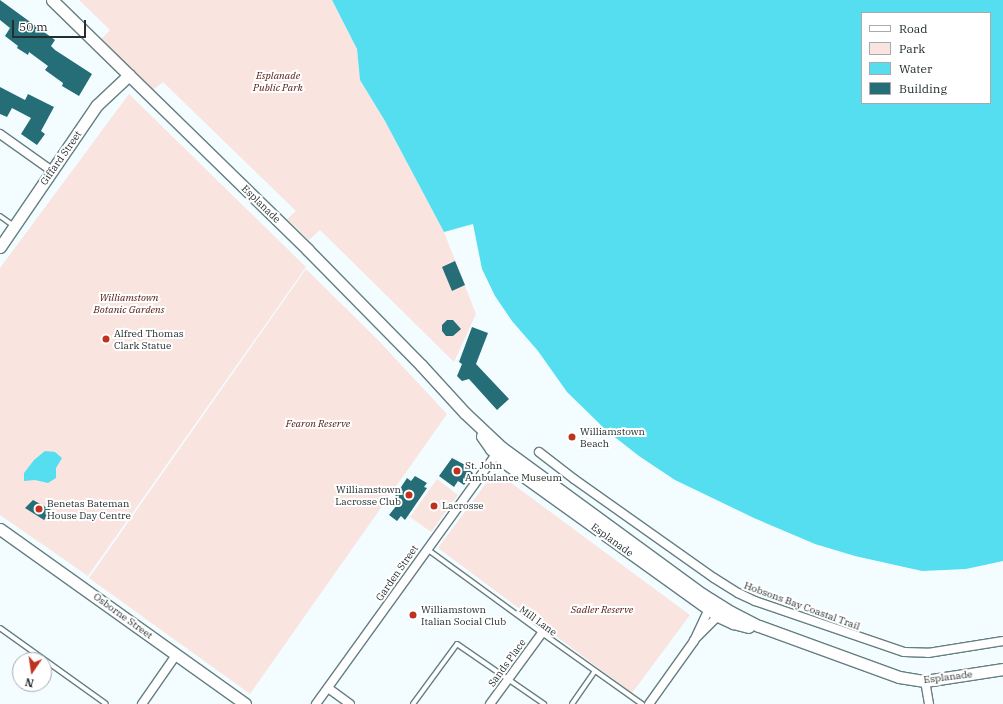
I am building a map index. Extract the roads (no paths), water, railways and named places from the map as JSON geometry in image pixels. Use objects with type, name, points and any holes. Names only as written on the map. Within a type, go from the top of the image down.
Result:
[{"type":"street","name":"Esplanade","points":[[52,0],[370,312],[465,413],[515,470],[714,610],[733,623],[781,635],[899,677],[925,680],[1003,669]]},
{"type":"street","name":"Giffard Street","points":[[0,247],[97,105],[129,75]]},
{"type":"street","points":[[0,134],[52,171]]},
{"type":"street","name":"Garden Street","points":[[316,704],[426,548],[498,451]]},
{"type":"street","name":"Hobsons Bay Coastal Trail","points":[[539,452],[574,479],[714,578],[738,593],[755,601],[904,652],[928,652],[1003,641]]},
{"type":"street","name":"Osborne Street","points":[[0,529],[245,704]]},
{"type":"street","points":[[654,702],[714,610]]},
{"type":"street","points":[[694,641],[714,610]]},
{"type":"street","name":"Sands Place","points":[[490,704],[542,633]]},
{"type":"street","points":[[142,704],[176,655]]},
{"type":"street","points":[[925,680],[929,704]]},
{"type":"street","points":[[328,688],[350,704]]},
{"type":"lane","points":[[0,216],[14,226]]},
{"type":"lane","name":"Mill Lane","points":[[426,548],[642,704]]},
{"type":"lane","points":[[0,628],[106,704]]},
{"type":"lane","points":[[413,704],[457,644],[544,704]]},
{"type":"lane","points":[[572,704],[595,671]]},
{"type":"water","points":[[332,0],[1003,0],[1003,561],[966,569],[922,571],[855,556],[815,544],[754,518],[675,480],[639,456],[607,431],[567,392],[538,351],[512,321],[495,296],[482,269],[473,224],[444,232],[385,121],[360,80],[357,49]]},
{"type":"water","points":[[45,451],[55,452],[62,458],[56,468],[56,478],[48,483],[35,480],[24,481],[24,473],[34,460]]},
{"type":"place","name":"Alfred Thomas Clark Statue","points":[[106,339]]},
{"type":"place","name":"Williamstown Beach","points":[[572,437]]},
{"type":"place","name":"St. John Ambulance Museum","points":[[457,471]]},
{"type":"place","name":"Williamstown Lacrosse Club","points":[[409,495]]},
{"type":"place","name":"Lacrosse","points":[[434,506]]},
{"type":"place","name":"Benetas Bateman House Day Centre","points":[[39,509]]},
{"type":"place","name":"Williamstown Italian Social Club","points":[[413,615]]},
{"type":"park label","name":"Esplanade Public Park","points":[[278,80]]},
{"type":"park label","name":"Williamstown Botanic Gardens","points":[[129,302]]},
{"type":"park label","name":"Fearon Reserve","points":[[318,424]]},
{"type":"park label","name":"Sadler Reserve","points":[[602,610]]}]
